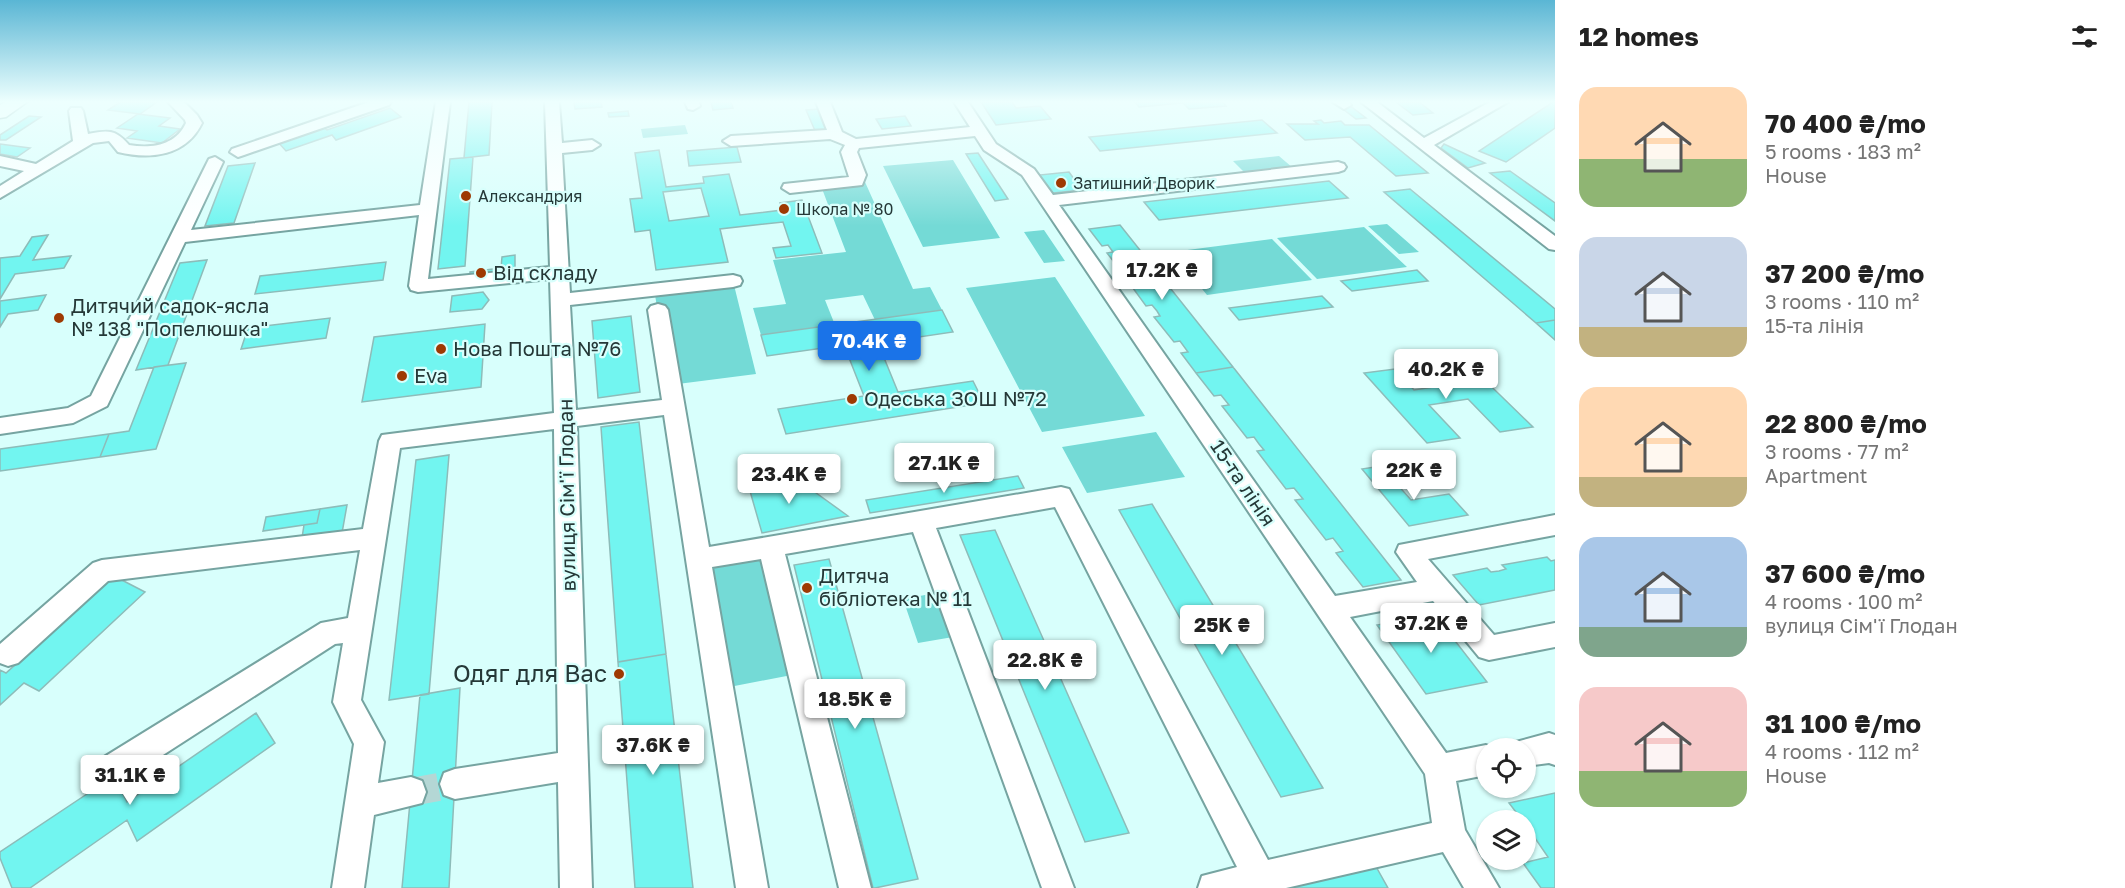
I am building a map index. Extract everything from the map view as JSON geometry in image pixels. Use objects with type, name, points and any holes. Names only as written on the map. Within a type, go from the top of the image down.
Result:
[{"type":"street","points":[[0,193],[77,143]]},
{"type":"street","points":[[119,143],[124,149],[145,152],[159,151],[175,143]]},
{"type":"street","points":[[238,152],[263,143]]},
{"type":"street","points":[[437,143],[418,286],[559,272]]},
{"type":"street","name":"вулиця Сім'ї Глодан","points":[[554,143],[566,420],[576,888]]},
{"type":"street","points":[[790,188],[856,181],[858,175],[849,152],[853,144],[858,143]]},
{"type":"street","name":"15-та лінія","points":[[988,143],[1026,169],[1439,769],[1450,835],[1484,888]]},
{"type":"street","points":[[1424,144],[1555,244]]},
{"type":"street","points":[[554,149],[592,145]]},
{"type":"street","points":[[0,161],[37,169]]},
{"type":"street","points":[[0,426],[73,416],[99,401],[214,162]]},
{"type":"street","points":[[1049,201],[1338,167]]},
{"type":"street","points":[[179,237],[428,209]]},
{"type":"street","points":[[560,300],[733,281]]},
{"type":"street","points":[[658,310],[752,888]]},
{"type":"street","points":[[348,888],[369,742],[347,702],[390,441],[674,406]]},
{"type":"street","points":[[698,559],[1060,496],[1260,878]]},
{"type":"street","points":[[921,520],[1058,888]]},
{"type":"street","points":[[1555,525],[1408,552],[1489,648],[1555,635]]},
{"type":"street","points":[[8,654],[102,571],[374,538]]},
{"type":"street","points":[[770,546],[855,888]]},
{"type":"street","points":[[1329,609],[1438,589]]},
{"type":"street","points":[[106,773],[330,632],[359,629]]},
{"type":"street","points":[[1536,750],[1549,748],[1555,750]]},
{"type":"street","points":[[1439,769],[1476,762]]},
{"type":"street","points":[[455,784],[574,765]]},
{"type":"street","points":[[361,802],[411,792]]},
{"type":"street","points":[[1214,888],[1450,835]]},
{"type":"shaded area","points":[[1279,156],[1293,168],[1246,174],[1233,161]]},
{"type":"shaded area","points":[[953,160],[1000,238],[923,247],[883,166]]},
{"type":"shaded area","points":[[865,182],[913,289],[930,287],[942,310],[875,320],[863,295],[825,300],[835,325],[761,335],[753,308],[786,304],[773,260],[846,252],[821,186]]},
{"type":"shaded area","points":[[1387,224],[1419,252],[1399,254],[1368,226]]},
{"type":"shaded area","points":[[1364,227],[1407,267],[1317,279],[1277,238]]},
{"type":"shaded area","points":[[1044,230],[1065,261],[1044,263],[1024,232]]},
{"type":"shaded area","points":[[1272,239],[1312,280],[1207,295],[1172,252]]},
{"type":"shaded area","points":[[1055,277],[1145,416],[1042,432],[966,288]]},
{"type":"shaded area","points":[[733,281],[756,374],[670,385],[654,289]]},
{"type":"shaded area","points":[[1156,432],[1185,477],[1087,493],[1062,447]]},
{"type":"shaded area","points":[[770,546],[802,673],[719,689],[698,559]]},
{"type":"shaded area","points":[[936,593],[953,637],[918,643],[903,599]]},
{"type":"building","points":[[279,143],[308,143],[286,151]]},
{"type":"building","points":[[465,143],[490,143],[489,155],[464,158]]},
{"type":"building","points":[[1094,143],[1174,143],[1100,151]]},
{"type":"building","points":[[1358,143],[1392,143],[1428,173],[1396,176]]},
{"type":"building","points":[[1490,143],[1533,143],[1506,162],[1479,151]]},
{"type":"building","points":[[0,144],[30,148],[17,157],[0,154]]},
{"type":"building","points":[[1444,144],[1485,163],[1468,168],[1441,148]]},
{"type":"building","points":[[737,147],[741,162],[689,166],[687,151]]},
{"type":"building","points":[[659,150],[666,187],[704,183],[703,177],[729,174],[740,215],[782,210],[780,203],[802,200],[822,253],[776,258],[773,248],[791,246],[783,222],[720,229],[728,262],[656,270],[650,230],[635,232],[630,199],[642,198],[635,153]],"holes":[[[701,188],[709,216],[669,221],[663,192]]]},
{"type":"building","points":[[978,153],[1008,199],[995,201],[966,154]]},
{"type":"building","points":[[473,157],[465,266],[438,269],[450,159]]},
{"type":"building","points":[[255,163],[234,223],[205,226],[228,166]]},
{"type":"building","points":[[1510,171],[1555,203],[1555,221],[1490,173]]},
{"type":"building","name":"Затишний Дворик","points":[[1069,172],[1082,190],[1053,193],[1039,175]]},
{"type":"building","points":[[1329,181],[1348,198],[1159,220],[1144,202]]},
{"type":"building","points":[[1410,189],[1555,309],[1555,320],[1536,323],[1384,192]]},
{"type":"building","points":[[1120,225],[1233,367],[1196,373],[1181,353],[1188,352],[1180,341],[1174,342],[1154,317],[1160,316],[1157,311],[1152,305],[1146,306],[1130,284],[1136,283],[1130,274],[1124,275],[1107,253],[1113,252],[1108,245],[1102,246],[1089,229]]},
{"type":"building","points":[[48,235],[33,260],[71,256],[64,268],[15,274],[0,299],[0,258],[20,256],[32,237]]},
{"type":"building","points":[[515,255],[515,272],[470,277],[470,272],[501,268],[502,257]]},
{"type":"building","points":[[207,260],[168,365],[136,370],[180,263]]},
{"type":"building","points":[[386,262],[383,280],[255,294],[260,276]]},
{"type":"building","points":[[1417,270],[1428,281],[1352,291],[1341,281]]},
{"type":"building","points":[[483,292],[489,300],[482,309],[450,312],[452,296]]},
{"type":"building","points":[[46,295],[38,310],[8,314],[0,327],[0,301]]},
{"type":"building","points":[[1322,296],[1333,307],[1239,320],[1229,308]]},
{"type":"building","points":[[942,310],[953,332],[878,343],[898,392],[973,381],[984,403],[786,434],[778,409],[864,396],[844,345],[767,356],[761,335]]},
{"type":"building","points":[[631,316],[640,392],[598,398],[592,321]]},
{"type":"building","points":[[330,318],[326,338],[241,349],[248,328]]},
{"type":"building","points":[[1555,320],[1555,340],[1536,323]]},
{"type":"building","points":[[485,324],[481,387],[362,402],[374,337]]},
{"type":"building","points":[[1463,359],[1533,427],[1500,432],[1468,399],[1429,405],[1460,438],[1427,443],[1364,373],[1395,369],[1414,390],[1453,384],[1432,363]]},
{"type":"building","points":[[186,363],[156,449],[100,457],[109,434],[129,431],[154,367]]},
{"type":"building","points":[[1233,367],[1401,580],[1363,587],[1336,553],[1343,551],[1333,538],[1326,540],[1295,500],[1303,499],[1294,488],[1286,489],[1257,451],[1264,450],[1254,437],[1247,438],[1222,406],[1229,405],[1221,395],[1214,396],[1196,373]]},
{"type":"building","points":[[639,422],[666,654],[618,662],[601,427]]},
{"type":"building","points":[[109,434],[100,457],[0,471],[0,449]]},
{"type":"building","points":[[449,455],[429,694],[389,700],[416,460]]},
{"type":"building","points":[[1381,466],[1411,500],[1449,494],[1468,515],[1409,526],[1362,469]]},
{"type":"building","points":[[1018,476],[1024,488],[870,513],[866,500]]},
{"type":"building","points":[[794,477],[848,516],[762,533],[748,484]]},
{"type":"building","points":[[1152,504],[1323,788],[1281,797],[1119,510]]},
{"type":"building","points":[[347,505],[342,533],[302,538],[304,525],[317,523],[320,509]]},
{"type":"building","points":[[320,509],[317,523],[263,531],[266,517]]},
{"type":"building","points":[[995,530],[1129,833],[1085,842],[960,535]]},
{"type":"building","points":[[1547,557],[1551,561],[1555,560],[1555,590],[1479,605],[1453,575],[1487,568],[1491,572],[1499,571],[1506,569],[1502,565]]},
{"type":"building","points":[[829,559],[918,879],[875,888],[873,888],[794,565]]},
{"type":"building","points":[[114,576],[145,592],[39,691],[24,683],[0,705],[0,670],[6,673]]},
{"type":"building","points":[[1435,615],[1487,682],[1426,694],[1377,625]]},
{"type":"building","points":[[666,654],[693,888],[635,888],[618,662]]},
{"type":"building","points":[[460,688],[449,888],[402,888],[420,695]]},
{"type":"building","points":[[256,713],[275,743],[137,841],[127,820],[30,888],[12,888],[0,858],[0,852],[114,776],[127,802]]},
{"type":"building","points":[[1555,793],[1555,888],[1541,888],[1528,870],[1536,870],[1536,860],[1548,857],[1536,840],[1536,810],[1514,810],[1509,803]]},
{"type":"building","points":[[1374,863],[1388,888],[1257,888]]},
{"type":"tunnel","points":[[411,792],[455,784]]},
{"type":"place","name":"Затишний Дворик","points":[[1061,183]]},
{"type":"place","name":"Александрия","points":[[466,196]]},
{"type":"place","name":"Школа № 80","points":[[784,209]]},
{"type":"place","name":"Від складу","points":[[481,273]]},
{"type":"place","name":"Дитячий садок-ясла № 138 \"Попелюшка\"","points":[[59,318]]},
{"type":"place","name":"Нова Пошта №76","points":[[441,349]]},
{"type":"place","name":"Eva","points":[[402,376]]},
{"type":"place","name":"Одеська ЗОШ №72","points":[[852,399]]},
{"type":"place","name":"Дитяча бібліотека № 11","points":[[807,588]]},
{"type":"place","name":"Одяг для Вас","points":[[619,674]]}]
